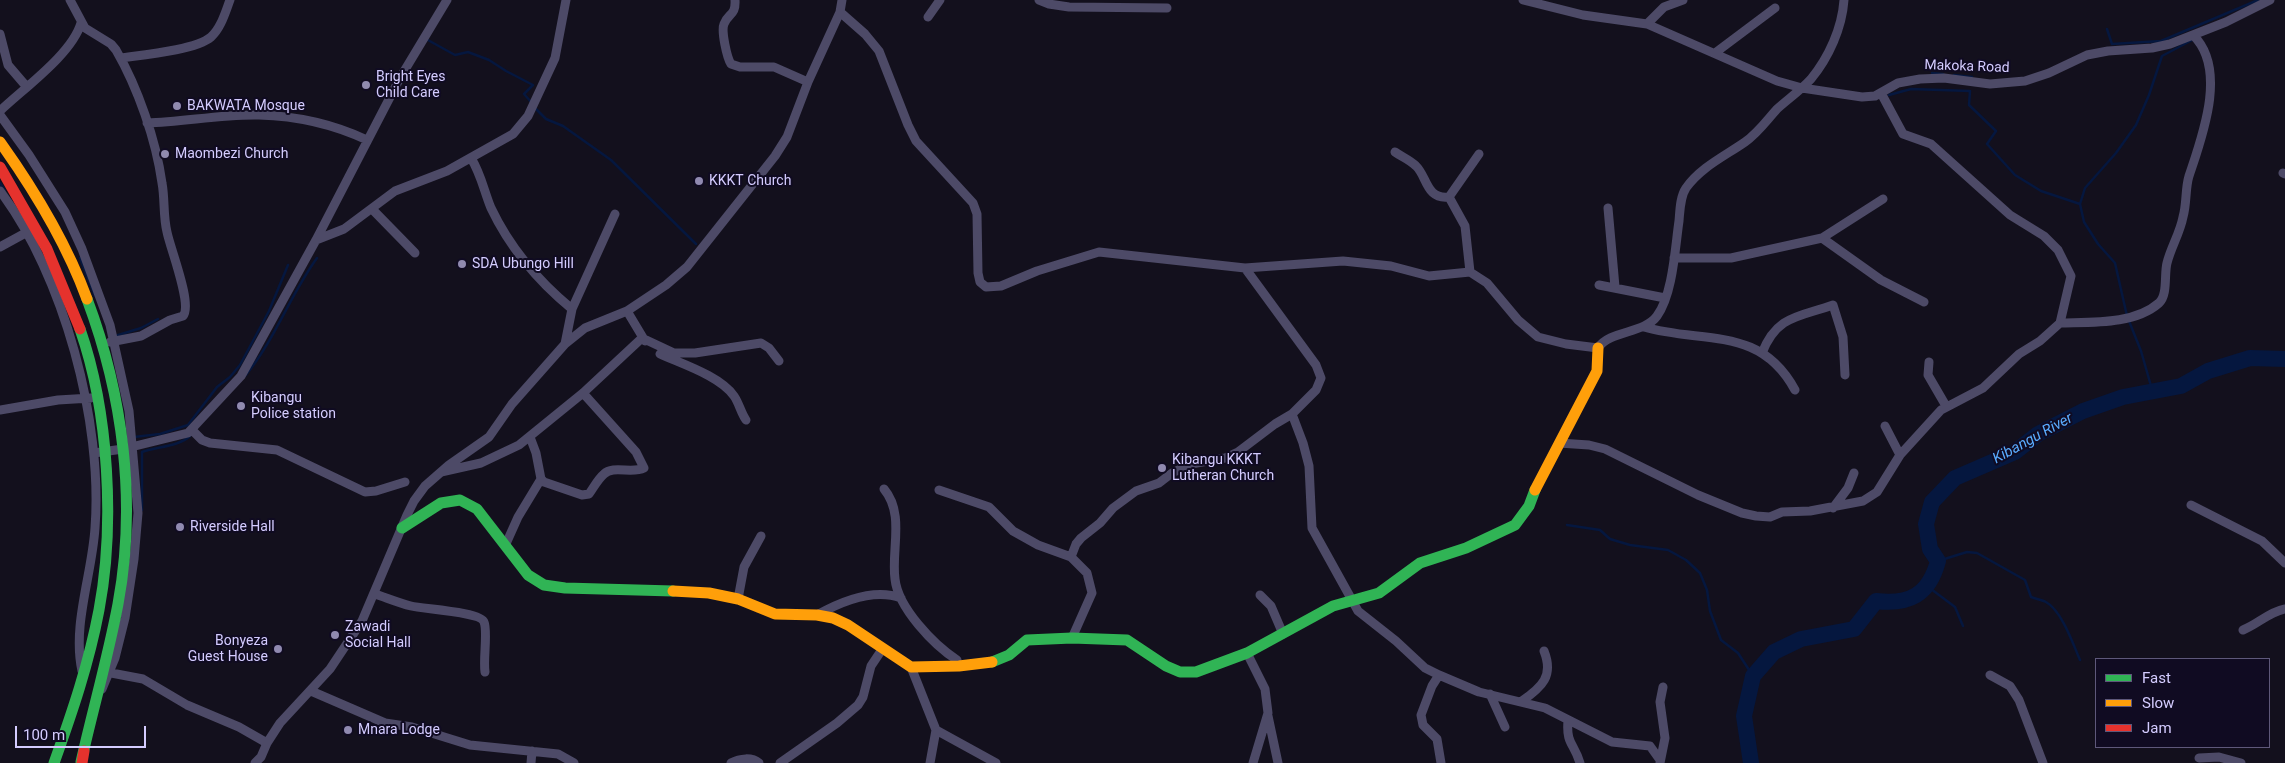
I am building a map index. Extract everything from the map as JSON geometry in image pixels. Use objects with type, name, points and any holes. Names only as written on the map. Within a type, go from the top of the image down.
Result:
[{"type":"street","points":[[70,0],[81,23],[88,31],[111,44],[121,58],[147,122],[162,182],[167,232],[182,286],[186,312],[183,316],[162,324],[141,336],[108,342]]},
{"type":"street","points":[[121,58],[195,45],[209,39],[218,30],[230,0]]},
{"type":"street","points":[[99,452],[128,448],[193,431],[242,376],[316,240],[400,78],[447,0]]},
{"type":"street","points":[[316,240],[344,229],[395,191],[471,158],[513,134],[528,116],[555,58],[566,0]]},
{"type":"street","points":[[735,0],[735,10],[724,23],[723,28],[728,59],[731,64],[740,67],[774,67],[808,82]]},
{"type":"street","points":[[261,761],[267,742],[280,723],[311,691],[362,621],[414,502],[426,486],[441,472],[489,437],[512,404],[565,344],[594,324],[627,311],[666,285],[687,266],[784,142],[808,82],[840,12],[842,0]]},
{"type":"street","points":[[928,17],[940,0]]},
{"type":"street","points":[[1039,0],[1049,4],[1069,7],[1167,8]]},
{"type":"street","name":"Makoka Road","points":[[1523,0],[1583,14],[1647,24],[1772,79],[1802,88],[1862,97],[1872,97],[1904,81],[1932,77],[1990,84],[2025,81],[2042,76],[2087,55],[2161,46],[2226,22],[2270,0]]},
{"type":"street","points":[[1647,24],[1664,7],[1683,0]]},
{"type":"street","points":[[840,12],[865,34],[878,51],[916,141],[973,203],[977,214],[978,273],[980,282],[986,287],[1001,286],[1037,271],[1099,252],[1245,268],[1343,261],[1391,266],[1430,276],[1470,272],[1487,283],[1518,320],[1538,337],[1566,344],[1598,348],[1609,340],[1644,327],[1657,317],[1665,298],[1674,258],[1681,203],[1686,188],[1701,172],[1755,134],[1789,98],[1802,88],[1819,68],[1839,30],[1844,0]]},
{"type":"street","points":[[1715,53],[1775,8]]},
{"type":"street","points":[[0,111],[69,46],[78,32],[81,23]]},
{"type":"street","points":[[0,34],[8,65],[26,86]]},
{"type":"street","points":[[2060,323],[2104,322],[2128,318],[2154,306],[2162,298],[2166,263],[2183,218],[2188,182],[2202,142],[2209,99],[2208,62],[2193,35]]},
{"type":"street","points":[[1559,443],[1589,445],[1605,449],[1698,495],[1742,514],[1770,517],[1782,512],[1833,508],[1863,501],[1877,492],[1900,455],[1946,406],[1983,388],[2019,354],[2040,341],[2060,323],[2071,276],[2053,244],[2036,230],[2005,211],[1931,144],[1902,134],[1881,93]]},
{"type":"street","points":[[0,115],[29,155],[65,212],[82,249],[108,342],[114,389],[128,448],[124,557],[118,603],[106,672],[96,696],[82,759]]},
{"type":"street","points":[[147,122],[246,115],[272,116],[332,126],[367,140]]},
{"type":"street","points":[[0,142],[31,187],[62,241],[108,342]]},
{"type":"street","points":[[1395,152],[1418,167],[1431,191],[1438,196],[1449,197]]},
{"type":"street","points":[[1449,197],[1480,154]]},
{"type":"street","points":[[471,158],[479,172],[492,209],[517,252],[545,286],[572,309]]},
{"type":"street","points":[[0,168],[31,229],[53,287],[86,399],[99,452],[107,505],[106,552],[99,610],[84,676],[54,763]]},
{"type":"street","points":[[0,191],[31,229],[52,259],[75,315],[93,372],[98,398],[99,452]]},
{"type":"street","points":[[1449,197],[1465,226],[1470,272]]},
{"type":"street","points":[[1674,258],[1731,258],[1822,238],[1883,199]]},
{"type":"street","points":[[1608,208],[1615,287]]},
{"type":"street","points":[[372,209],[415,253]]},
{"type":"street","points":[[565,344],[572,309],[615,214]]},
{"type":"street","points":[[0,247],[31,229]]},
{"type":"street","points":[[1822,238],[1881,280],[1924,302]]},
{"type":"street","points":[[1071,557],[1076,544],[1081,538],[1100,523],[1113,508],[1136,491],[1159,482],[1191,464],[1225,458],[1238,452],[1274,424],[1292,414],[1316,390],[1320,382],[1320,374],[1306,350],[1245,268]]},
{"type":"street","points":[[1599,285],[1665,298]]},
{"type":"street","points":[[1762,352],[1768,337],[1777,327],[1800,315],[1833,305],[1843,337],[1845,375]]},
{"type":"street","points":[[627,311],[642,338],[658,353],[687,365],[722,384],[734,396],[746,420]]},
{"type":"street","points":[[1644,327],[1665,333],[1728,338],[1762,352],[1787,375],[1795,390]]},
{"type":"street","points":[[642,338],[664,350],[679,353],[695,353],[761,343],[769,348],[779,361]]},
{"type":"street","points":[[441,472],[493,458],[519,445],[582,393],[642,338]]},
{"type":"street","points":[[911,668],[995,662],[1009,655],[1027,640],[1072,638],[1127,640],[1166,666],[1180,672],[1196,672],[1247,653],[1312,616],[1352,599],[1379,593],[1414,566],[1466,548],[1515,525],[1529,506],[1559,443],[1597,371],[1598,348]]},
{"type":"street","points":[[1929,362],[1928,375],[1946,406]]},
{"type":"street","points":[[530,437],[536,453],[541,479],[547,484],[586,495],[605,472],[644,468],[642,460],[636,452],[582,393]]},
{"type":"street","points":[[0,410],[58,400],[98,398]]},
{"type":"street","points":[[1292,414],[1303,443],[1308,466],[1312,528],[1358,611],[1396,641],[1425,668],[1479,692],[1522,701],[1544,708],[1568,721],[1596,732],[1612,742],[1650,746],[1660,762]]},
{"type":"street","points":[[1885,426],[1900,455]]},
{"type":"street","points":[[193,431],[202,440],[210,443],[277,450],[366,492],[376,491],[405,482]]},
{"type":"street","points":[[1833,508],[1848,488],[1854,473]]},
{"type":"street","points":[[505,546],[518,517],[541,479]]},
{"type":"street","points":[[884,489],[890,496],[897,534],[895,580],[901,598],[918,625],[942,650],[957,660]]},
{"type":"street","points":[[939,490],[989,507],[1002,523],[1025,538],[1071,557],[1087,573],[1092,593],[1072,638]]},
{"type":"street","points":[[402,528],[441,503],[460,500],[477,509],[528,575],[537,582],[552,588],[587,587],[709,593],[738,599],[775,614],[817,614],[833,618],[848,625],[884,648],[911,668],[936,730],[930,763]]},
{"type":"street","points":[[2191,504],[2262,541],[2285,563]]},
{"type":"street","points":[[738,599],[744,567],[761,536]]},
{"type":"street","points":[[375,594],[413,606],[468,614],[481,618],[485,624],[483,658],[485,672]]},
{"type":"street","points":[[817,614],[845,602],[871,595],[886,594],[901,598]]},
{"type":"street","points":[[1260,595],[1271,606],[1283,634]]},
{"type":"street","points":[[2243,630],[2258,624],[2274,611],[2285,609]]},
{"type":"street","points":[[780,763],[837,723],[858,705],[863,697],[871,666],[884,648]]},
{"type":"street","points":[[1522,701],[1543,682],[1548,669],[1548,661],[1544,651]]},
{"type":"street","points":[[1247,653],[1265,689],[1278,763]]},
{"type":"street","points":[[106,672],[144,679],[187,705],[239,727],[267,742]]},
{"type":"street","points":[[1439,675],[1426,699],[1422,720],[1423,725],[1437,739],[1442,763]]},
{"type":"street","points":[[1990,675],[2010,686],[2019,700],[2043,763]]},
{"type":"street","points":[[1660,762],[1665,738],[1660,702],[1663,687]]},
{"type":"street","points":[[311,691],[385,723],[412,727],[470,744],[558,754],[574,763]]},
{"type":"street","points":[[1490,694],[1504,727]]},
{"type":"street","points":[[1253,763],[1268,714]]},
{"type":"street","points":[[1568,721],[1567,737],[1578,752],[1580,763]]},
{"type":"street","points":[[936,730],[996,763]]},
{"type":"street","points":[[531,763],[532,751]]},
{"type":"street","points":[[2199,758],[2219,757],[2241,763]]},
{"type":"street","points":[[731,763],[741,759],[755,759],[759,763]]},
{"type":"waterway","points":[[2107,29],[2112,44],[2161,41],[2258,0]]},
{"type":"waterway","points":[[426,39],[455,55],[468,52],[489,60],[533,85],[524,94],[532,103]]},
{"type":"waterway","points":[[2127,316],[2115,263],[2098,244],[2084,222],[2080,204],[2085,188],[2116,153],[2136,125],[2149,95],[2162,56],[2194,39]]},
{"type":"waterway","points":[[1932,73],[1943,74]]},
{"type":"waterway","points":[[1954,75],[1972,77]]},
{"type":"waterway","points":[[1889,95],[1911,89],[1970,91],[1969,105],[1996,131],[1987,144],[2015,175],[2041,191],[2080,204]]},
{"type":"waterway","points":[[535,108],[546,119],[563,126],[611,160],[696,244]]},
{"type":"waterway","points":[[0,183],[5,191]]},
{"type":"waterway","points":[[80,258],[95,296]]},
{"type":"waterway","points":[[245,376],[265,348],[307,272],[317,258]]},
{"type":"waterway","points":[[134,437],[160,434],[188,425],[217,387],[230,377],[240,365],[269,311],[288,265]]},
{"type":"waterway","points":[[115,336],[141,328],[158,319]]},
{"type":"waterway","points":[[2129,321],[2141,351],[2153,393]]},
{"type":"waterway","name":"Kibangu River","points":[[1751,763],[1744,716],[1753,676],[1774,652],[1801,639],[1854,629],[1876,601],[1888,602],[1908,599],[1923,590],[1934,573],[1938,561],[1930,549],[1926,524],[1932,502],[1955,478],[2015,452],[2038,434],[2083,411],[2123,397],[2181,386],[2208,371],[2250,358],[2285,359]]},
{"type":"waterway","points":[[142,510],[142,452],[174,444],[190,436]]},
{"type":"waterway","points":[[1567,525],[1600,530],[1610,539],[1630,545],[1668,550],[1686,560],[1700,573],[1707,590],[1710,611],[1721,640],[1738,653],[1753,676]]},
{"type":"waterway","points":[[1938,561],[1967,552],[1977,553],[2025,580],[2031,597],[2052,606],[2062,620],[2080,660]]},
{"type":"waterway","points":[[1927,586],[1955,607],[1963,626]]},
{"type":"traffic: fast","points":[[81,762],[118,604],[124,566],[126,527],[126,488],[118,411],[110,373],[87,299]]},
{"type":"traffic: fast","points":[[54,763],[74,707],[90,649],[99,610],[107,542],[108,506],[103,432],[90,361],[80,329]]},
{"type":"traffic: fast","points":[[992,662],[1009,655],[1027,640],[1072,638],[1127,640],[1166,666],[1180,672],[1196,672],[1247,653],[1333,606],[1379,593],[1420,563],[1466,548],[1515,525],[1529,506],[1535,490]]},
{"type":"traffic: fast","points":[[402,528],[441,503],[460,500],[477,509],[528,575],[544,585],[565,588],[673,591]]},
{"type":"traffic: slow","points":[[0,142],[49,218],[79,278],[87,299]]},
{"type":"traffic: slow","points":[[1535,490],[1597,371],[1598,348]]},
{"type":"traffic: slow","points":[[673,591],[709,593],[738,599],[775,614],[817,615],[833,618],[848,625],[911,667],[959,666],[992,662]]},
{"type":"traffic: jam","points":[[0,167],[47,249],[80,329]]},
{"type":"traffic: jam","points":[[82,763],[84,751]]},
{"type":"place","name":"Bright Eyes Child Care","points":[[366,85]]},
{"type":"place","name":"BAKWATA Mosque","points":[[177,106]]},
{"type":"place","name":"Maombezi Church","points":[[165,154]]},
{"type":"place","name":"KKKT Church","points":[[699,181]]},
{"type":"place","name":"SDA Ubungo Hill","points":[[462,264]]},
{"type":"place","name":"Kibangu Police station","points":[[241,406]]},
{"type":"place","name":"Kibangu KKKT Lutheran Church","points":[[1162,468]]},
{"type":"place","name":"Riverside Hall","points":[[180,527]]},
{"type":"place","name":"Zawadi Social Hall","points":[[335,635]]},
{"type":"place","name":"Bonyeza Guest House","points":[[278,649]]},
{"type":"place","name":"Mnara Lodge","points":[[348,730]]}]
